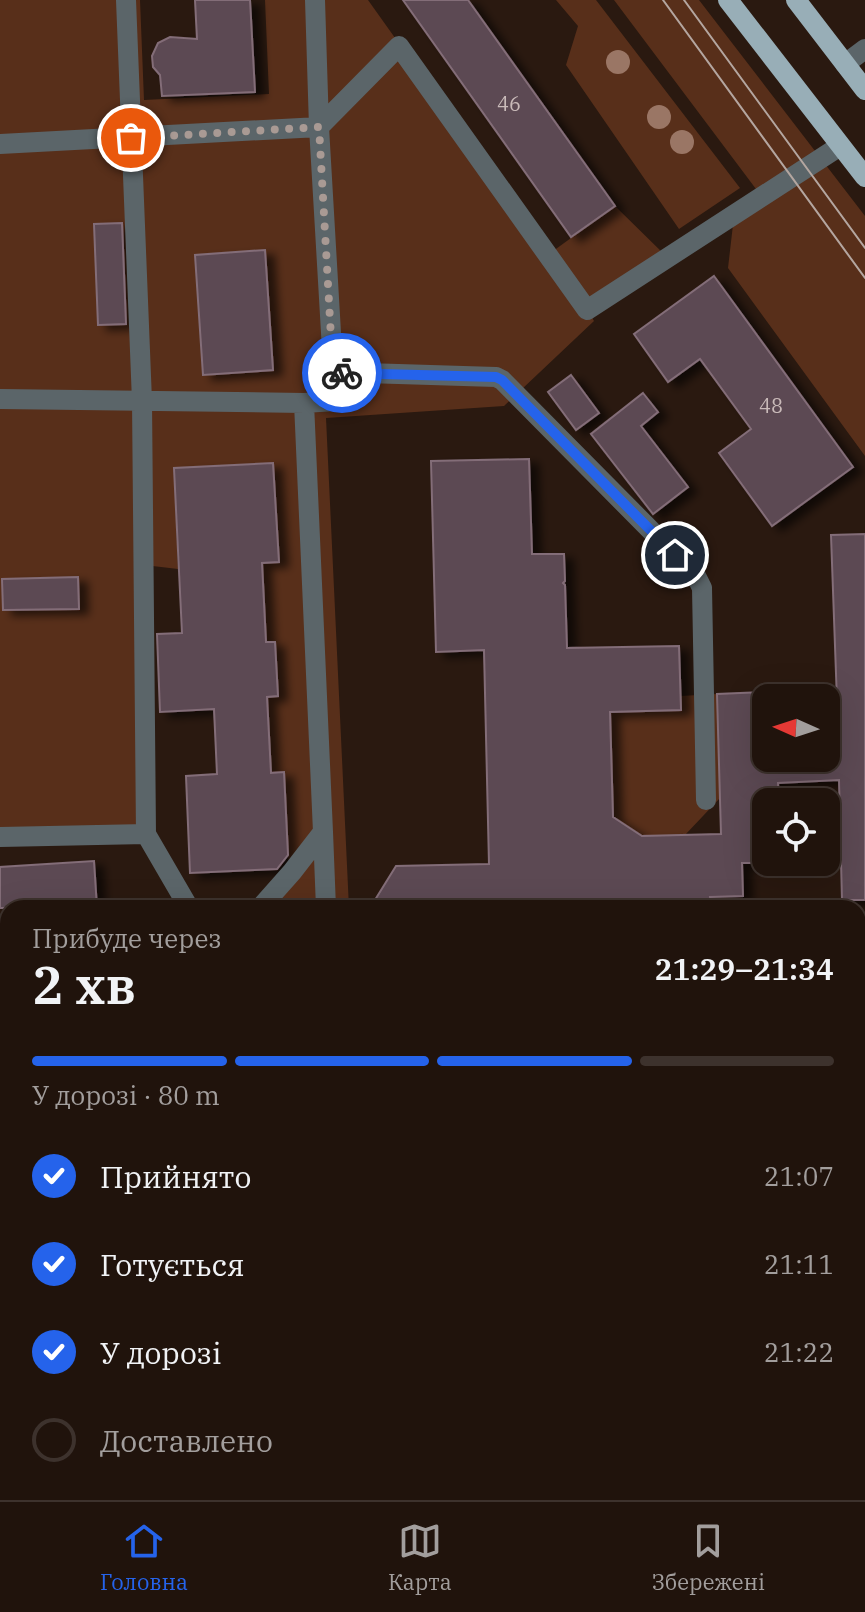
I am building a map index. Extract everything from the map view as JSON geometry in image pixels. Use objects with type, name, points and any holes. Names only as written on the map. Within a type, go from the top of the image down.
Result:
[{"type":"main road","points":[[728,0],[865,177]]},
{"type":"main road","points":[[796,0],[865,90]]},
{"type":"street","points":[[126,0],[142,401],[146,834],[184,900]]},
{"type":"street","points":[[0,399],[335,401],[315,0]]},
{"type":"street","points":[[0,144],[319,127],[399,46],[587,310],[840,146]]},
{"type":"street","points":[[845,64],[865,49]]},
{"type":"street","points":[[333,372],[496,377],[502,380],[696,576],[702,588],[706,800]]},
{"type":"street","points":[[304,403],[326,900]]},
{"type":"street","points":[[267,900],[323,832]]},
{"type":"street","points":[[0,837],[146,834]]},
{"type":"shaded area","points":[[0,0],[140,0],[144,100],[269,94],[265,0],[368,0],[549,254],[615,206],[668,258],[588,310],[594,321],[504,406],[326,418],[349,900],[266,900],[289,869],[284,773],[271,773],[267,697],[278,696],[275,642],[266,642],[262,563],[279,561],[273,463],[174,469],[178,569],[144,565],[146,834],[0,837]]},
{"type":"shaded area","points":[[556,0],[596,0],[740,188],[679,229],[566,65],[578,26]]},
{"type":"shaded area","points":[[614,0],[699,0],[865,216],[865,456],[728,268],[734,216],[762,197]]},
{"type":"shaded area","points":[[717,694],[720,798],[685,835],[642,836],[613,817],[610,712],[680,696]]},
{"type":"building","points":[[195,0],[250,0],[255,92],[162,96],[160,75],[153,67],[152,56],[158,43],[170,37],[197,39]]},
{"type":"building","points":[[403,0],[468,0],[615,206],[571,237]]},
{"type":"building","points":[[122,223],[126,324],[98,325],[94,224]]},
{"type":"building","points":[[265,250],[273,370],[203,375],[195,255]]},
{"type":"building","points":[[714,276],[853,467],[772,526],[719,453],[751,429],[700,359],[668,382],[634,334]]},
{"type":"building","points":[[571,375],[599,413],[576,430],[548,392]]},
{"type":"building","points":[[643,393],[658,412],[641,426],[688,487],[653,514],[591,434]]},
{"type":"building","points":[[529,459],[532,554],[564,554],[567,648],[679,646],[681,710],[610,712],[613,817],[642,836],[721,834],[717,694],[752,693],[752,772],[840,772],[840,684],[836,684],[831,535],[865,534],[865,900],[842,900],[839,780],[778,783],[778,788],[752,788],[752,863],[742,863],[743,896],[710,897],[710,900],[375,900],[396,866],[489,864],[484,650],[436,652],[431,461]]},
{"type":"building","points":[[273,463],[279,562],[262,563],[266,642],[275,642],[278,696],[267,697],[271,773],[284,772],[288,855],[277,869],[190,873],[186,776],[217,774],[214,709],[160,712],[157,634],[182,633],[174,468]]},
{"type":"building","points":[[78,577],[79,609],[3,610],[2,579]]},
{"type":"building","points":[[94,861],[96,900],[0,900],[0,867]]},
{"type":"tram line","points":[[663,0],[865,278]]},
{"type":"tram line","points":[[684,0],[865,248]]},
{"type":"way so far","points":[[131,138],[319,127],[333,372],[342,373]]},
{"type":"route","points":[[342,373],[496,377],[502,380],[675,555]]}]
